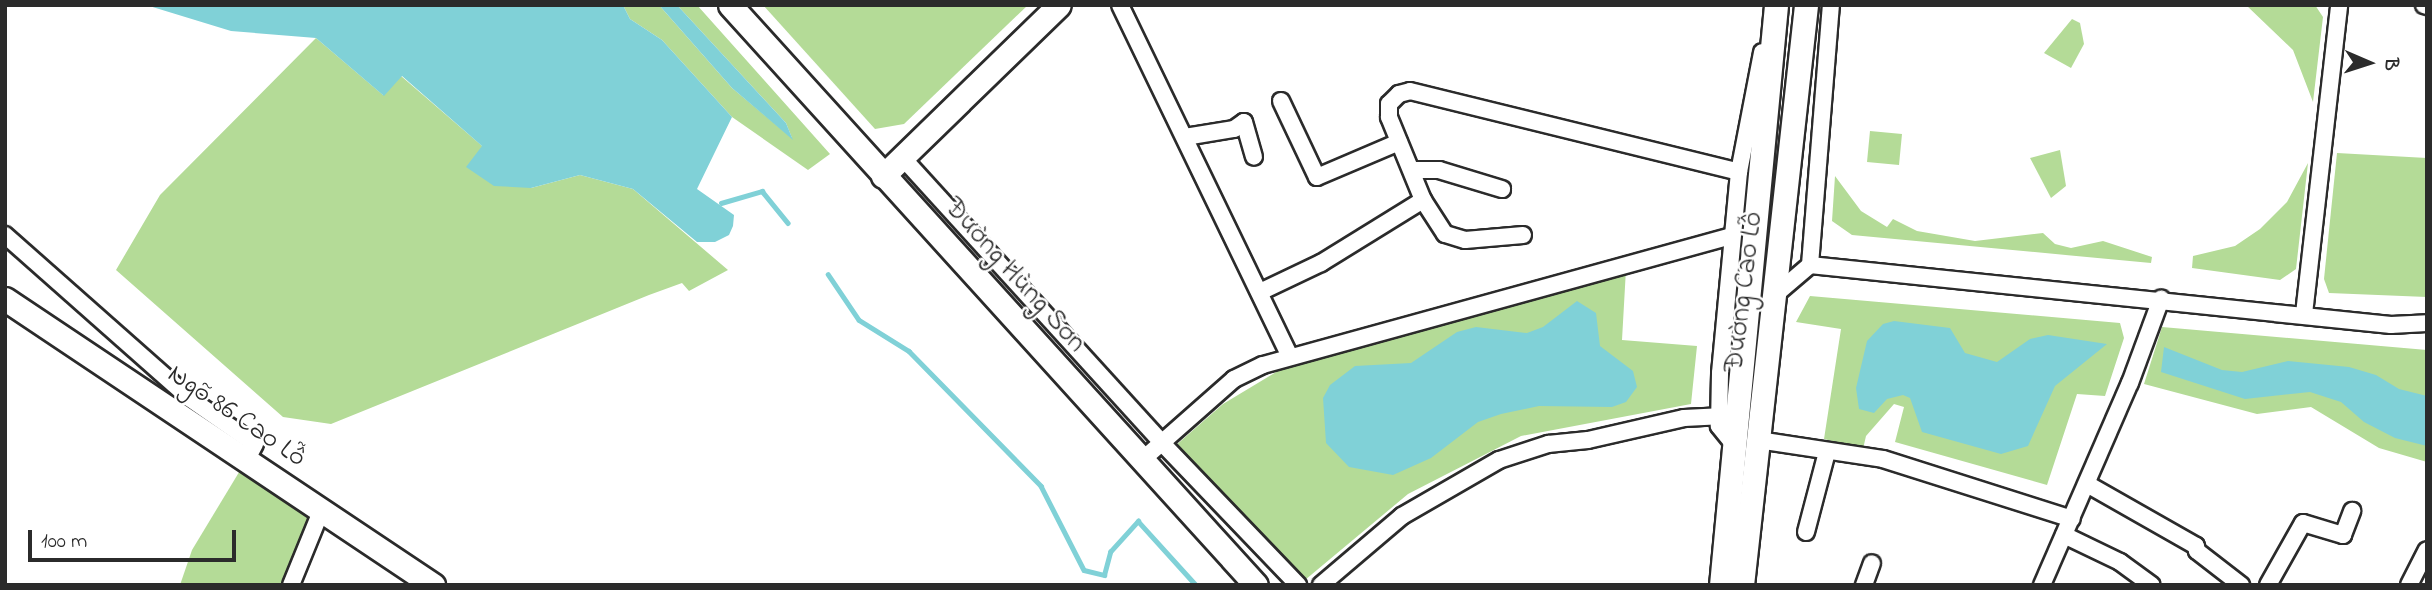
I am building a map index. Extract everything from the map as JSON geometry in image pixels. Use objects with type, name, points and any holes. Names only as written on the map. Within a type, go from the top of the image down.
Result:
[{"type":"street","name":"Đường Hùng Sơn","points":[[730,5],[1255,585]]},
{"type":"street","points":[[883,176],[1059,5]]},
{"type":"street","points":[[1120,5],[1289,355]]},
{"type":"street","points":[[1735,446],[1719,426],[1735,311],[1730,236],[1739,172],[1775,5]]},
{"type":"street","name":"Đường Cao Lỗ","points":[[1721,585],[1735,446],[1735,311],[1775,5]]},
{"type":"street","name":"Đường Cao Lỗ","points":[[1742,585],[1806,5]]},
{"type":"street","points":[[1775,295],[1810,265],[1832,5]]},
{"type":"street","points":[[2304,314],[2339,5]]},
{"type":"street","points":[[1523,235],[1454,239],[1423,200],[1413,170],[1389,117],[1390,104],[1410,91],[1739,172]]},
{"type":"street","points":[[1281,101],[1317,177],[1399,142]]},
{"type":"street","points":[[1185,137],[1234,129],[1244,122],[1254,157]]},
{"type":"street","points":[[902,157],[1162,443],[1298,585]]},
{"type":"street","points":[[1413,170],[1439,170],[1502,189]]},
{"type":"street","points":[[1260,292],[1321,263],[1423,200]]},
{"type":"street","points":[[5,235],[189,398],[255,444],[247,459]]},
{"type":"street","points":[[1141,461],[1234,379],[1289,355],[1730,236]]},
{"type":"street","points":[[1810,265],[2161,299],[2391,325],[2427,323]]},
{"type":"street","name":"Ngõ 86 Cao Lỗ","points":[[5,299],[433,585]]},
{"type":"street","points":[[2042,585],[2087,484],[2161,299]]},
{"type":"street","points":[[1321,585],[1402,516],[1499,460],[1548,444],[1588,440],[1684,418],[1719,416]]},
{"type":"street","points":[[1758,440],[1883,459],[2072,519]]},
{"type":"street","points":[[1806,532],[1827,452]]},
{"type":"street","points":[[2087,484],[2196,546],[2197,551],[2241,585]]},
{"type":"street","points":[[291,585],[321,509]]},
{"type":"street","points":[[2268,585],[2303,523],[2343,535],[2352,511]]},
{"type":"street","points":[[2064,535],[2120,562],[2152,585]]},
{"type":"street","points":[[2409,585],[2427,550]]},
{"type":"street","points":[[1864,585],[1872,563]]},
{"type":"green space","points":[[623,5],[659,5],[732,88],[792,138],[786,123],[677,5],[697,5],[830,154],[808,170],[732,117],[662,40],[630,19]]},
{"type":"green space","points":[[763,5],[1028,5],[904,124],[875,129]]},
{"type":"green space","points":[[2246,5],[2315,5],[2323,17],[2313,102],[2293,50]]},
{"type":"green space","points":[[2072,19],[2080,23],[2084,44],[2071,68],[2044,53]]},
{"type":"green space","points":[[316,38],[383,95],[401,76],[531,188],[580,175],[633,189],[728,270],[689,291],[682,283],[649,295],[331,424],[283,417],[116,270],[160,195]]},
{"type":"green space","points":[[1870,131],[1902,134],[1899,165],[1867,162]]},
{"type":"green space","points":[[2060,150],[2066,186],[2051,198],[2030,158]]},
{"type":"green space","points":[[2337,153],[2427,158],[2427,297],[2329,293],[2324,279]]},
{"type":"green space","points":[[2308,163],[2296,269],[2280,280],[2192,268],[2193,256],[2235,246],[2260,229],[2287,202]]},
{"type":"green space","points":[[1835,176],[1861,211],[1887,227],[1893,219],[1917,231],[1975,241],[2043,233],[2055,244],[2071,248],[2103,241],[2152,257],[2151,263],[1852,235],[1832,221]]},
{"type":"green space","points":[[1626,269],[1622,340],[1697,346],[1691,404],[1521,436],[1408,494],[1305,580],[1175,446],[1223,404],[1286,366]]},
{"type":"green space","points":[[1810,296],[2120,323],[2124,338],[2105,396],[2077,394],[2047,485],[1895,442],[1904,407],[1894,404],[1866,436],[1863,449],[1824,439],[1841,329],[1796,322]]},
{"type":"green space","points":[[2162,327],[2427,350],[2427,462],[2379,448],[2311,407],[2257,414],[2144,384]]},
{"type":"green space","points":[[247,459],[322,509],[292,585],[180,585],[192,550]]},
{"type":"water","points":[[146,5],[623,5],[630,19],[662,40],[732,117],[697,189],[734,215],[733,226],[729,235],[715,242],[697,242],[633,189],[580,175],[531,188],[494,186],[466,167],[482,146],[402,76],[384,96],[316,38],[231,31]]},
{"type":"water","points":[[659,5],[677,5],[786,123],[793,140],[732,88]]},
{"type":"water","points":[[1577,301],[1596,313],[1600,346],[1633,371],[1637,387],[1626,402],[1612,407],[1539,406],[1501,414],[1478,422],[1431,458],[1393,475],[1349,467],[1326,443],[1323,398],[1330,385],[1355,366],[1411,363],[1457,332],[1476,327],[1527,333],[1543,327]]},
{"type":"water","points":[[1894,321],[1950,328],[1965,353],[1997,362],[2030,339],[2048,335],[2107,344],[2055,386],[2028,446],[2001,454],[1922,432],[1910,398],[1903,395],[1887,399],[1874,413],[1859,409],[1856,388],[1867,341],[1883,324]]},
{"type":"water","points":[[2164,347],[2222,370],[2242,372],[2288,361],[2349,367],[2376,375],[2399,389],[2427,396],[2427,446],[2395,438],[2364,422],[2341,402],[2310,392],[2245,399],[2161,372]]},
{"type":"waterway","points":[[721,203],[762,191],[788,223]]},
{"type":"waterway","points":[[828,274],[859,320],[909,351],[1041,486],[1084,570],[1104,575],[1110,552],[1138,521],[1196,585]]}]
